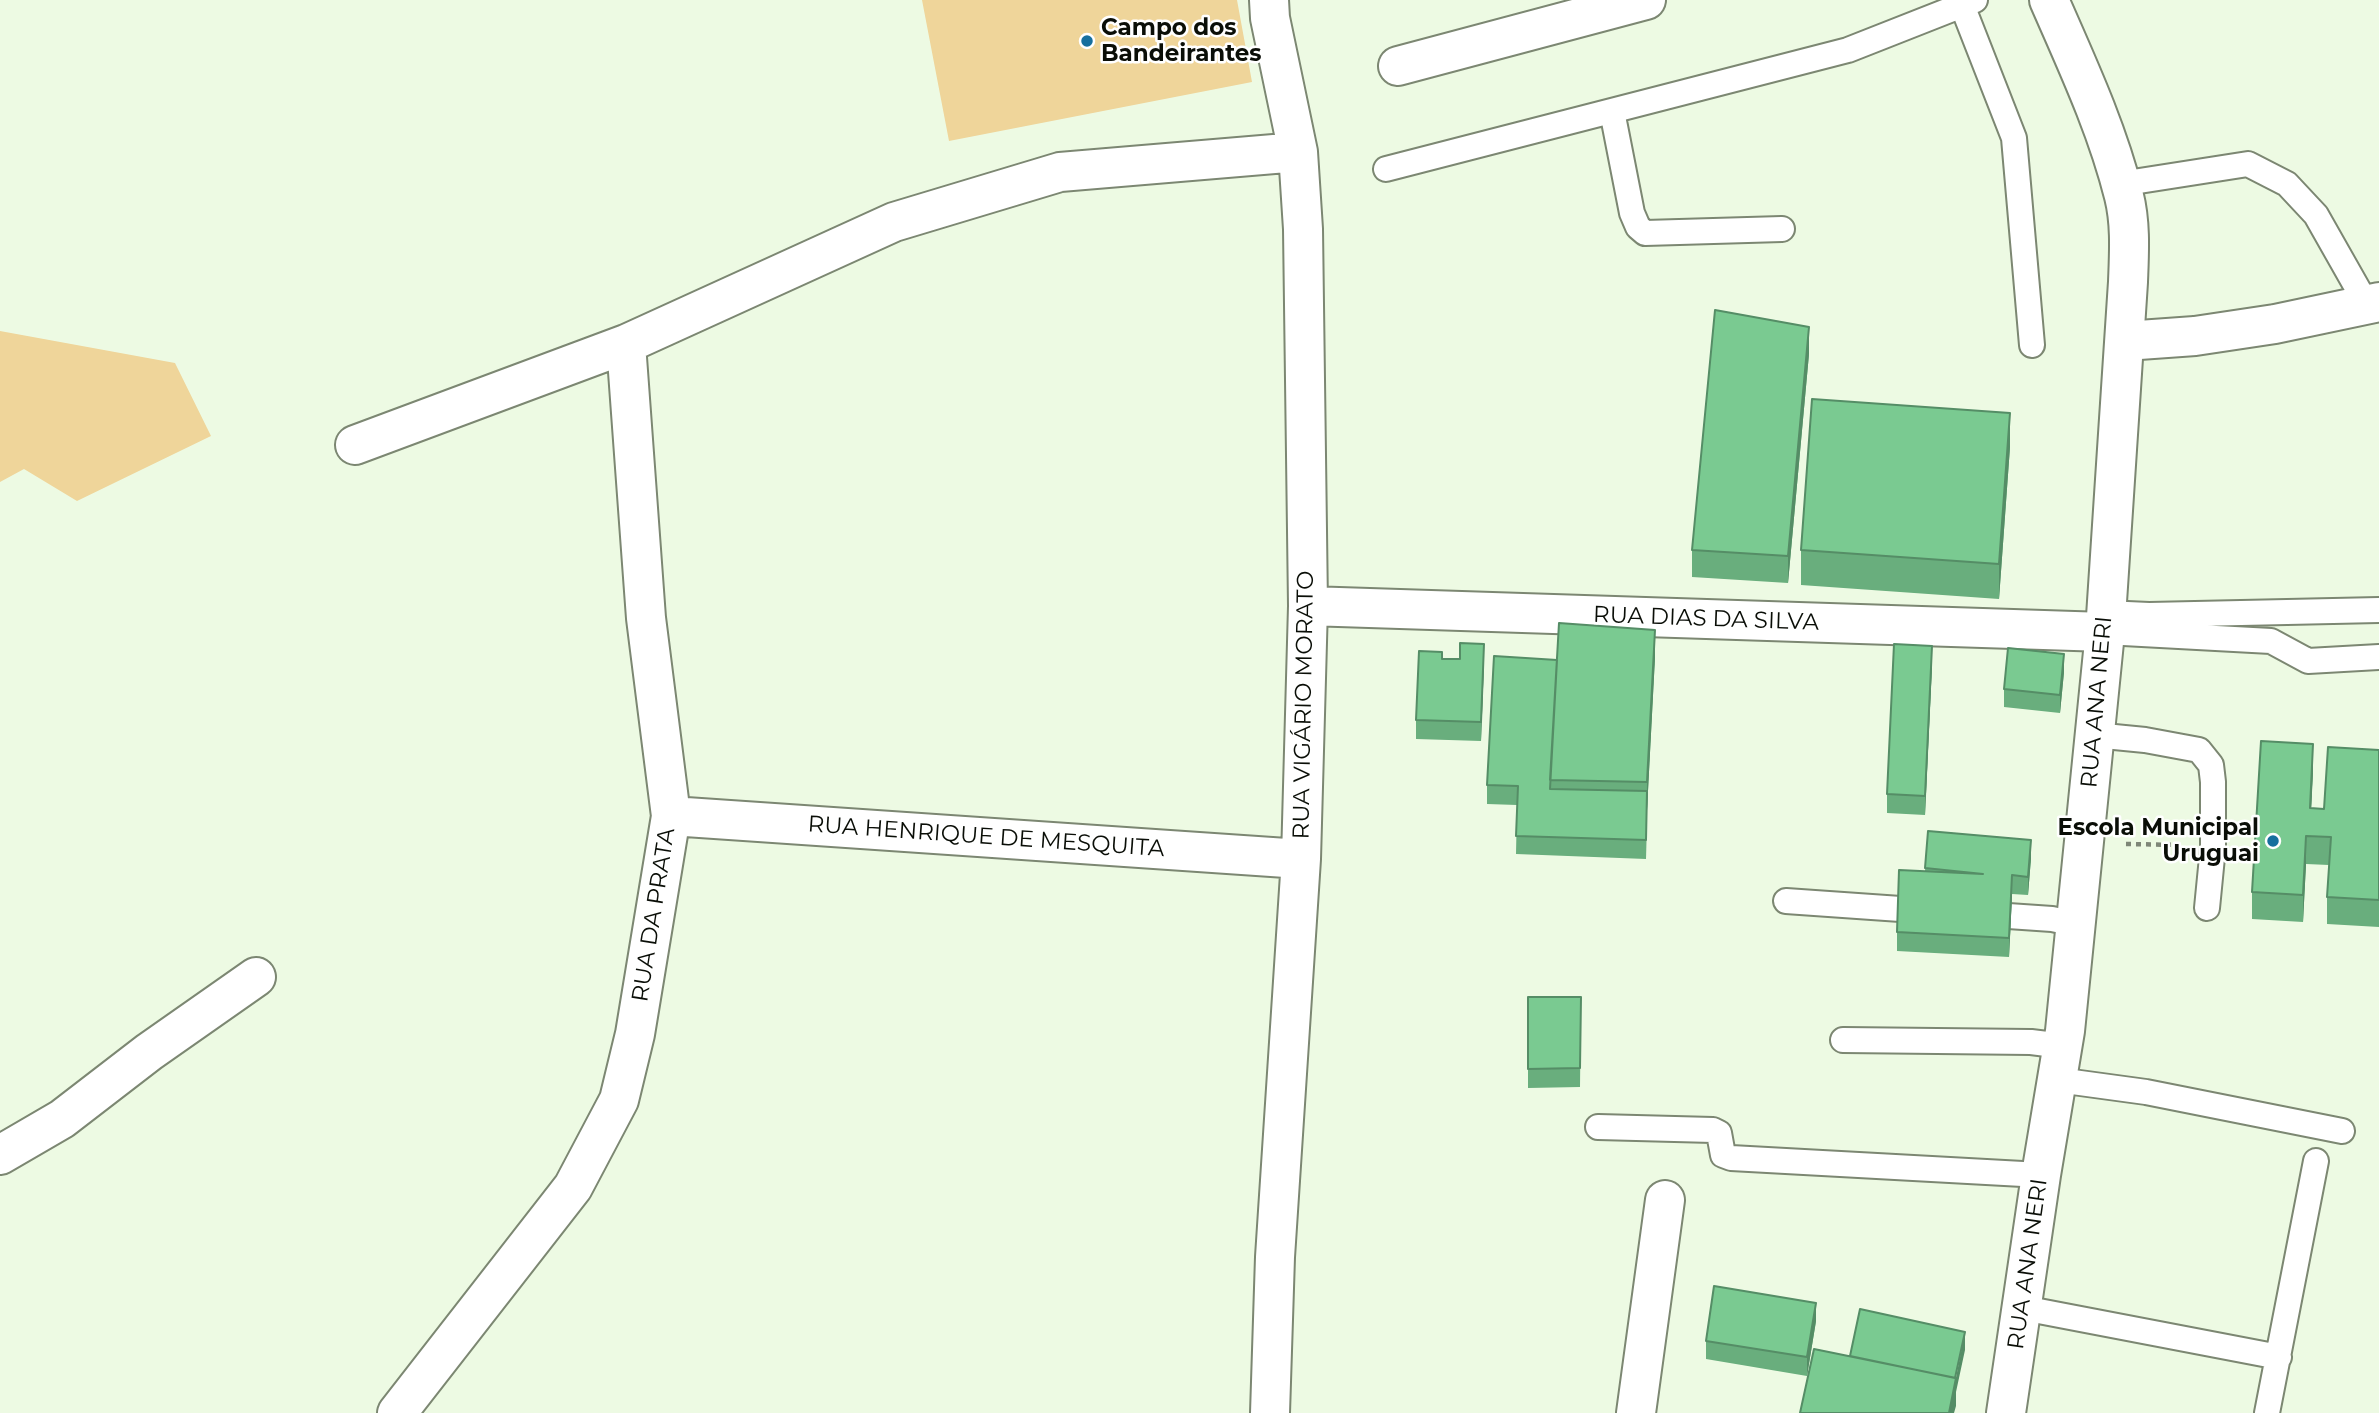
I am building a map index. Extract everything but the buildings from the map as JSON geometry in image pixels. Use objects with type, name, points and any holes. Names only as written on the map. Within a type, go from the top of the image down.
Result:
[{"type":"street","name":"RUA VIGÁRIO MORATO","points":[[1269,0],[1270,18],[1298,152],[1303,229],[1308,606],[1301,859],[1275,1257],[1270,1413]]},
{"type":"street","points":[[1398,66],[1646,0]]},
{"type":"street","name":"RUA ANA NERI","points":[[2007,1413],[2041,1175],[2061,1063],[2076,924],[2105,622],[2125,341],[2129,245],[2125,198],[2098,113],[2049,0]]},
{"type":"street","points":[[355,445],[626,344],[894,222],[1060,172],[1298,152]]},
{"type":"street","points":[[2125,341],[2195,336],[2274,324],[2373,304]]},
{"type":"street","name":"RUA DA PRATA","points":[[397,1413],[573,1187],[619,1100],[635,1034],[671,816],[646,618],[626,344]]},
{"type":"street","name":"RUA DIAS DA SILVA","points":[[1308,606],[2105,622]]},
{"type":"street","name":"RUA HENRIQUE DE MESQUITA","points":[[671,816],[1301,859]]},
{"type":"street","points":[[0,1155],[62,1119],[149,1052],[256,977]]},
{"type":"street","points":[[1636,1413],[1665,1200]]},
{"type":"lane","points":[[1386,169],[1848,50],[1966,2],[2014,138],[2032,345]]},
{"type":"lane","points":[[1612,111],[1632,213],[1638,227],[1645,233],[1782,229]]},
{"type":"lane","points":[[2120,184],[2248,164],[2287,184],[2316,215],[2373,304]]},
{"type":"lane","points":[[2105,622],[2149,615],[2379,610]]},
{"type":"lane","points":[[2105,622],[2271,641],[2308,661],[2379,657]]},
{"type":"lane","points":[[2094,735],[2145,740],[2199,750],[2211,765],[2213,847],[2207,908]]},
{"type":"lane","points":[[1786,901],[2052,919],[2076,924]]},
{"type":"lane","points":[[1843,1040],[2031,1042],[2061,1063],[2146,1092],[2343,1131]]},
{"type":"lane","points":[[1598,1128],[1713,1130],[1719,1133],[1723,1155],[1731,1158],[2041,1175]]},
{"type":"lane","points":[[2267,1413],[2316,1161]]},
{"type":"lane","points":[[2023,1308],[2279,1357]]},
{"type":"path","points":[[2083,845],[2213,847]]},
{"type":"shaded area","name":"Campo dos Bandeirantes","points":[[922,0],[1237,0],[1252,82],[949,141]]},
{"type":"shaded area","points":[[0,331],[175,363],[211,436],[77,501],[24,469],[0,482]]},
{"type":"place","name":"Campo dos Bandeirantes","points":[[1087,41]]},
{"type":"place","name":"Escola Municipal Uruguai","points":[[2273,841]]}]
